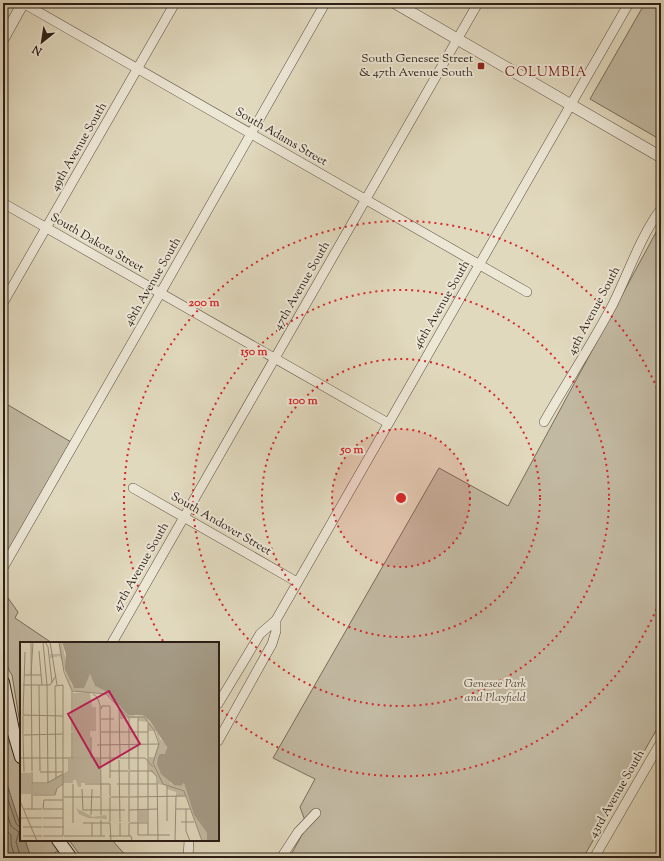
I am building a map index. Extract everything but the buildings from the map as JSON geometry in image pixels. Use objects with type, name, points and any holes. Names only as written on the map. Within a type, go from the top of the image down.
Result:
[{"type":"main road","points":[[3,682],[13,730],[20,754]]},
{"type":"main road","points":[[59,841],[71,858]]},
{"type":"street","name":"South Adams Street","points":[[23,3],[527,292]]},
{"type":"street","points":[[3,39],[23,3]]},
{"type":"street","name":"49th Avenue South","points":[[3,303],[175,3]]},
{"type":"street","points":[[394,3],[572,104],[661,157]]},
{"type":"street","name":"47th Avenue South","points":[[113,642],[478,3]]},
{"type":"street","name":"46th Avenue South","points":[[219,702],[260,634],[276,620],[629,3]]},
{"type":"street","name":"48th Avenue South","points":[[3,568],[323,7]]},
{"type":"street","name":"South Dakota Street","points":[[3,202],[388,423]]},
{"type":"street","name":"45th Avenue South","points":[[544,422],[602,324],[621,288],[640,246],[661,209]]},
{"type":"street","name":"South Andover Street","points":[[133,488],[297,582]]},
{"type":"street","name":"46th Avenue South","points":[[219,739],[272,644],[276,631],[276,620]]},
{"type":"street","name":"43rd Avenue South","points":[[594,858],[661,742]]},
{"type":"street","points":[[281,858],[298,832],[316,813]]},
{"type":"street","points":[[188,858],[189,841]]},
{"type":"green space","points":[[645,3],[661,3],[661,140],[590,99]]},
{"type":"green space","name":"Genesee Park and Playfield","points":[[661,223],[661,722],[583,858],[289,858],[307,826],[300,807],[315,779],[273,758],[439,468],[508,506]]},
{"type":"green space","points":[[3,402],[71,442],[3,564]]},
{"type":"green space","points":[[3,591],[18,612],[15,618],[51,642],[20,642],[20,724],[12,675],[8,668],[4,648]]},
{"type":"green space","points":[[3,695],[15,750],[20,765],[20,825],[3,772]]},
{"type":"green space","points":[[25,841],[54,841],[59,850],[53,854],[57,858],[31,858]]},
{"type":"green space","points":[[70,841],[113,841],[128,858],[82,858]]},
{"type":"water","points":[[3,772],[20,825],[20,841],[25,841],[31,858],[3,858]]},
{"type":"place","name":"South Genesee Street & 47th Avenue South","points":[[481,66]]},
{"type":"district","name":"COLUMBIA","points":[[546,73]]}]
